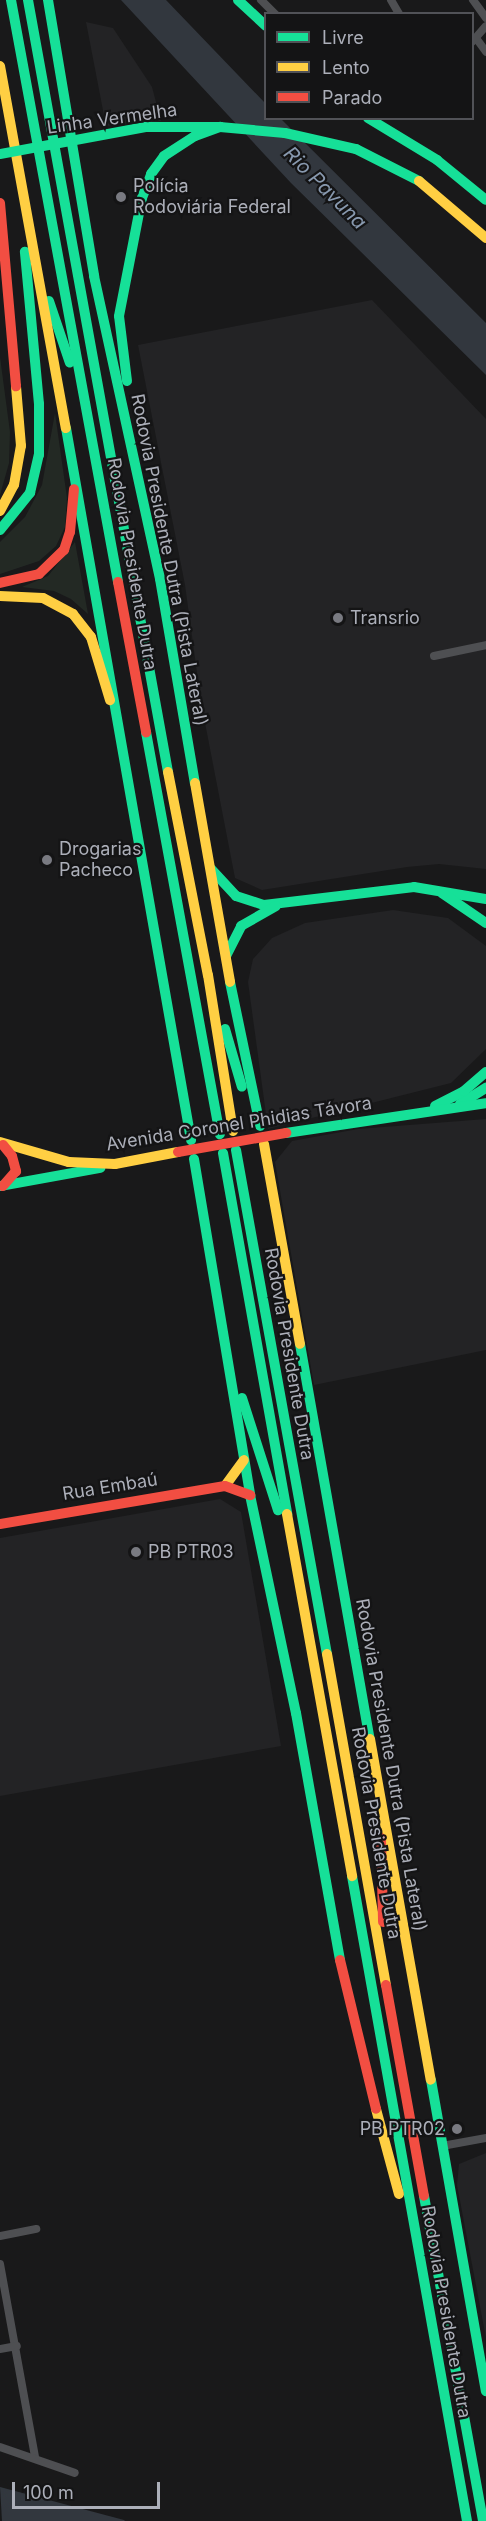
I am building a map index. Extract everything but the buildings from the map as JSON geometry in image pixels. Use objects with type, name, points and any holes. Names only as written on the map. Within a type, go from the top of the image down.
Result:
[{"type":"main road","name":"Rodovia Presidente Dutra","points":[[11,0],[220,1134]]},
{"type":"main road","name":"Rodovia Presidente Dutra","points":[[28,0],[128,566],[208,975],[233,1131]]},
{"type":"main road","name":"Rodovia Presidente Dutra (Pista Lateral)","points":[[48,0],[94,276],[131,437],[160,579],[225,959],[257,1126],[208,975]]},
{"type":"main road","points":[[238,0],[264,24]]},
{"type":"main road","points":[[0,66],[191,1140]]},
{"type":"main road","points":[[371,120],[437,160],[486,200]]},
{"type":"main road","name":"Linha Vermelha","points":[[0,154],[146,127],[220,127],[285,133],[349,147],[398,167],[449,204],[486,238]]},
{"type":"main road","points":[[131,437],[134,424],[119,327],[123,284],[142,198],[151,174],[172,149],[220,127]]},
{"type":"main road","points":[[0,530],[30,493],[39,455],[39,404],[21,175]]},
{"type":"main road","points":[[0,203],[21,446],[14,485],[0,511]]},
{"type":"main road","points":[[449,204],[486,228]]},
{"type":"main road","points":[[40,285],[59,325],[72,371],[102,522],[116,566]]},
{"type":"main road","points":[[0,583],[39,574],[63,550],[70,532],[75,481]]},
{"type":"main road","points":[[0,596],[43,598],[68,610],[82,622],[94,646],[121,737]]},
{"type":"main road","points":[[210,867],[236,896],[256,904],[278,906],[395,888],[434,888],[486,899]]},
{"type":"main road","points":[[434,888],[486,923]]},
{"type":"main road","points":[[225,959],[241,926],[278,906]]},
{"type":"main road","points":[[415,1113],[453,1098],[486,1072]]},
{"type":"main road","points":[[449,1108],[486,1088]]},
{"type":"main road","name":"Avenida Coronel Phidias Távora","points":[[0,1142],[51,1159],[115,1164],[286,1133],[486,1103]]},
{"type":"main road","points":[[0,1142],[16,1164],[14,1178],[1,1186]]},
{"type":"main road","name":"Rodovia Presidente Dutra (Pista Lateral)","points":[[262,1145],[380,1784],[486,2391]]},
{"type":"main road","name":"Rodovia Presidente Dutra","points":[[236,1150],[483,2521]]},
{"type":"main road","name":"Rodovia Presidente Dutra","points":[[223,1153],[293,1557],[467,2521]]},
{"type":"main road","points":[[194,1159],[250,1495],[296,1713],[348,2003],[419,2260]]},
{"type":"main road","points":[[1,1186],[115,1164]]},
{"type":"main road","points":[[227,1350],[293,1557]]},
{"type":"main road","points":[[225,1486],[245,1460]]},
{"type":"main road","name":"Rua Embaú","points":[[0,1524],[225,1486],[250,1495]]},
{"type":"main road","points":[[380,1784],[384,1970]]},
{"type":"street","points":[[261,0],[272,12]]},
{"type":"street","points":[[473,0],[486,18]]},
{"type":"street","points":[[486,26],[474,40],[486,52]]},
{"type":"street","points":[[434,656],[486,645]]},
{"type":"street","points":[[442,2146],[486,2138]]},
{"type":"street","points":[[0,2236],[36,2229]]},
{"type":"street","points":[[0,2264],[17,2346],[35,2457]]},
{"type":"street","points":[[0,2349],[17,2346]]},
{"type":"street","points":[[0,2447],[35,2457],[75,2473]]},
{"type":"shaded area","points":[[86,22],[113,28],[152,87],[161,121],[106,126]]},
{"type":"shaded area","points":[[372,300],[486,419],[486,869],[439,864],[407,867],[262,890],[235,878],[201,702],[185,585],[138,345]]},
{"type":"shaded area","points":[[0,357],[10,432],[9,463],[0,495]]},
{"type":"shaded area","points":[[55,413],[67,498],[65,527],[56,546],[39,561],[0,574],[0,542],[25,517],[42,485]]},
{"type":"shaded area","points":[[75,542],[88,614],[71,599],[54,591],[22,587],[48,576]]},
{"type":"shaded area","points":[[393,910],[448,918],[486,946],[486,1049],[451,1083],[268,1129],[248,982],[253,959],[272,938],[305,923]]},
{"type":"shaded area","points":[[486,1119],[486,1350],[314,1385],[275,1162],[292,1141],[358,1129]]},
{"type":"shaded area","points":[[220,1499],[241,1512],[281,1746],[0,1796],[0,1538]]},
{"type":"shaded area","points":[[486,2153],[486,2338],[457,2185],[459,2164]]},
{"type":"water","name":"Rio Pavuna","points":[[121,0],[166,0],[264,102],[264,120],[282,120],[486,323],[486,375],[291,183]]},
{"type":"water","points":[[0,2487],[124,2520],[125,2521],[2,2521]]},
{"type":"traffic: fast","points":[[11,0],[118,582]]},
{"type":"traffic: fast","points":[[28,0],[168,772]]},
{"type":"traffic: fast","points":[[48,0],[94,276],[160,579],[195,783]]},
{"type":"traffic: fast","points":[[238,0],[264,24]]},
{"type":"traffic: fast","points":[[371,120],[437,160],[486,200]]},
{"type":"traffic: fast","points":[[0,154],[146,127],[220,127]]},
{"type":"traffic: fast","points":[[127,381],[119,316],[142,198],[151,174],[164,156],[195,136],[220,127],[285,133],[356,149],[419,181]]},
{"type":"traffic: fast","points":[[0,530],[30,493],[39,455],[39,404],[25,252]]},
{"type":"traffic: fast","points":[[49,301],[70,363]]},
{"type":"traffic: fast","points":[[66,428],[191,1140]]},
{"type":"traffic: fast","points":[[146,732],[220,1134]]},
{"type":"traffic: fast","points":[[211,869],[236,896],[264,905],[414,887],[486,899]]},
{"type":"traffic: fast","points":[[442,893],[486,923]]},
{"type":"traffic: fast","points":[[226,956],[241,926],[276,906]]},
{"type":"traffic: fast","points":[[230,982],[260,1126]]},
{"type":"traffic: fast","points":[[225,1029],[242,1087]]},
{"type":"traffic: fast","points":[[435,1106],[464,1091],[486,1072]]},
{"type":"traffic: fast","points":[[460,1104],[486,1088]]},
{"type":"traffic: fast","points":[[286,1133],[486,1103]]},
{"type":"traffic: fast","points":[[236,1150],[327,1654]]},
{"type":"traffic: fast","points":[[223,1153],[287,1514]]},
{"type":"traffic: fast","points":[[194,1159],[250,1495],[296,1713],[340,1960]]},
{"type":"traffic: fast","points":[[0,1186],[100,1168]]},
{"type":"traffic: fast","points":[[300,1344],[370,1739]]},
{"type":"traffic: fast","points":[[242,1398],[278,1510]]},
{"type":"traffic: fast","points":[[352,1876],[467,2521]]},
{"type":"traffic: fast","points":[[431,2080],[486,2391]]},
{"type":"traffic: fast","points":[[424,2196],[483,2521]]},
{"type":"traffic: slow","points":[[0,66],[66,428]]},
{"type":"traffic: slow","points":[[419,181],[486,238]]},
{"type":"traffic: slow","points":[[0,511],[14,485],[21,446],[16,386]]},
{"type":"traffic: slow","points":[[0,596],[43,598],[73,614],[91,637],[110,700]]},
{"type":"traffic: slow","points":[[168,772],[208,975],[233,1131]]},
{"type":"traffic: slow","points":[[195,783],[230,982]]},
{"type":"traffic: slow","points":[[0,1142],[69,1162],[115,1164],[178,1152]]},
{"type":"traffic: slow","points":[[264,1144],[300,1344]]},
{"type":"traffic: slow","points":[[225,1486],[244,1460]]},
{"type":"traffic: slow","points":[[287,1514],[352,1876]]},
{"type":"traffic: slow","points":[[327,1654],[386,1985]]},
{"type":"traffic: slow","points":[[370,1739],[431,2080]]},
{"type":"traffic: slow","points":[[376,2109],[399,2194]]},
{"type":"traffic: jam","points":[[0,203],[16,386]]},
{"type":"traffic: jam","points":[[0,583],[39,574],[64,550],[70,532],[74,489]]},
{"type":"traffic: jam","points":[[118,582],[146,732]]},
{"type":"traffic: jam","points":[[178,1152],[286,1133]]},
{"type":"traffic: jam","points":[[3,1145],[12,1156],[16,1171],[3,1186]]},
{"type":"traffic: jam","points":[[0,1524],[225,1486],[250,1495]]},
{"type":"traffic: jam","points":[[381,1838],[383,1922]]},
{"type":"traffic: jam","points":[[340,1960],[376,2109]]},
{"type":"traffic: jam","points":[[386,1985],[424,2196]]},
{"type":"place","name":"Polícia Rodoviária Federal","points":[[121,197]]},
{"type":"place","name":"Transrio","points":[[338,618]]},
{"type":"place","name":"Drogarias Pacheco","points":[[47,860]]},
{"type":"place","name":"PB PTR03","points":[[136,1552]]},
{"type":"place","name":"PB PTR02","points":[[457,2129]]}]
